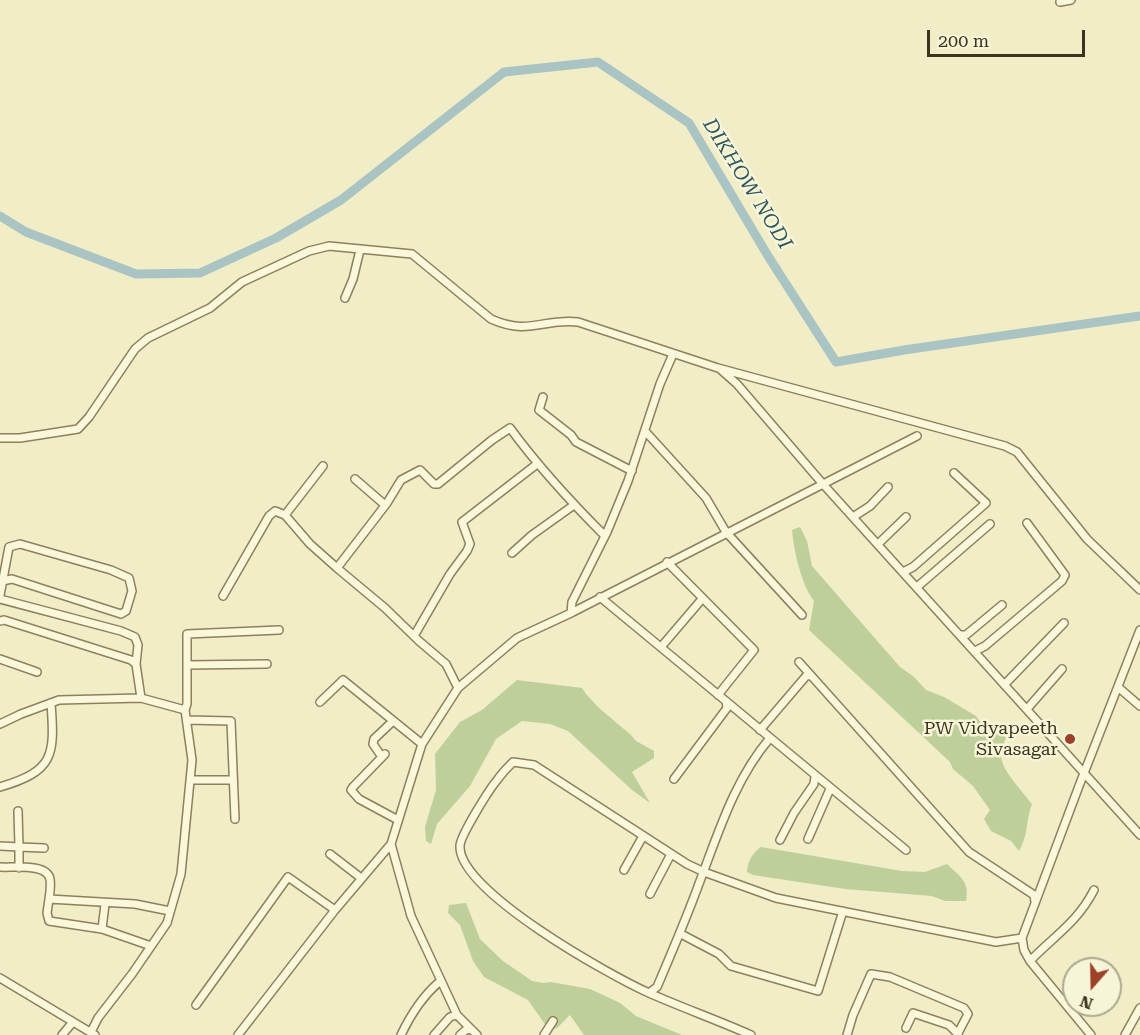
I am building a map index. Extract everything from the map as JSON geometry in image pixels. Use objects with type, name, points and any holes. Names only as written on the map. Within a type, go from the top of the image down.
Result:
[{"type":"street","points":[[1060,2],[1071,0]]},
{"type":"street","points":[[0,438],[20,438],[78,429],[89,417],[135,349],[148,339],[210,308],[242,282],[297,255],[329,246],[412,254],[491,319],[505,325],[522,328],[566,321],[578,322],[718,368],[1005,446],[1017,452],[1087,539],[1140,591]]},
{"type":"street","points":[[345,298],[353,279],[360,250]]},
{"type":"street","points":[[571,613],[572,602],[608,532],[632,471],[660,384],[673,354]]},
{"type":"street","points":[[718,368],[737,384],[822,483],[1140,835]]},
{"type":"street","points":[[543,397],[539,411],[571,435],[576,442],[632,471]]},
{"type":"street","points":[[337,568],[386,506],[401,480],[422,470],[433,483],[438,484],[510,428],[537,464],[574,506],[603,534],[608,532]]},
{"type":"street","points":[[645,431],[706,498],[726,532],[802,615]]},
{"type":"street","points":[[238,1035],[335,910],[391,844],[422,744],[458,688],[517,638],[571,613],[916,436]]},
{"type":"street","points":[[414,636],[470,544],[462,522],[537,464]]},
{"type":"street","points":[[285,515],[323,466]]},
{"type":"street","points":[[903,572],[913,567],[986,503],[954,473]]},
{"type":"street","points":[[355,479],[386,506]]},
{"type":"street","points":[[853,517],[870,506],[888,487]]},
{"type":"street","points":[[512,553],[532,535],[574,506]]},
{"type":"street","points":[[223,596],[269,516],[275,511],[285,515],[310,544],[446,664],[458,688]]},
{"type":"street","points":[[878,544],[906,517]]},
{"type":"street","points":[[975,651],[985,646],[1062,581],[1065,574],[1028,523]]},
{"type":"street","points":[[917,587],[990,524]]},
{"type":"street","points":[[2,581],[12,579],[121,614],[126,611],[132,591],[129,578],[111,570],[20,544],[9,547],[2,581],[0,597],[135,637],[138,645],[136,664],[141,698]]},
{"type":"street","points":[[667,562],[754,650],[718,695]]},
{"type":"street","points":[[600,597],[906,850]]},
{"type":"street","points":[[661,647],[702,599]]},
{"type":"street","points":[[961,635],[966,635],[1002,604]]},
{"type":"street","points":[[0,621],[4,620],[131,660],[136,664]]},
{"type":"street","points":[[1005,684],[1064,623]]},
{"type":"street","points":[[0,978],[93,1034],[99,1018],[167,923],[181,874],[192,760],[185,710],[187,704],[187,634],[279,630]]},
{"type":"street","points":[[1091,1035],[1030,961],[1024,950],[1022,938],[1140,630]]},
{"type":"street","points":[[0,659],[37,672]]},
{"type":"street","points":[[799,662],[969,852],[1034,895],[1035,902]]},
{"type":"street","points":[[187,665],[267,664]]},
{"type":"street","points":[[1027,709],[1062,669]]},
{"type":"street","points":[[760,730],[807,675],[811,676]]},
{"type":"street","points":[[320,702],[343,680],[422,744]]},
{"type":"street","points":[[1118,687],[1140,706]]},
{"type":"street","points":[[0,724],[59,700],[141,698],[185,710]]},
{"type":"street","points":[[674,779],[727,708],[726,701]]},
{"type":"street","points":[[0,787],[23,780],[46,765],[54,738],[51,703]]},
{"type":"street","points":[[187,720],[231,721],[235,819]]},
{"type":"street","points":[[393,721],[374,739],[373,744],[384,756],[351,790],[359,799],[398,820]]},
{"type":"street","points":[[649,993],[657,987],[681,934],[737,786],[752,761],[770,738]]},
{"type":"street","points":[[751,1035],[649,993],[584,959],[540,932],[483,885],[465,864],[460,845],[497,779],[513,762],[534,765],[671,854],[704,872],[776,898],[996,942],[1022,938]]},
{"type":"street","points":[[780,840],[794,813],[814,784],[815,776]]},
{"type":"street","points":[[190,780],[233,780]]},
{"type":"street","points":[[808,839],[830,789]]},
{"type":"street","points":[[18,811],[19,868]]},
{"type":"street","points":[[624,870],[643,836]]},
{"type":"street","points":[[391,844],[411,916],[457,1015],[475,1033]]},
{"type":"street","points":[[0,846],[44,848]]},
{"type":"street","points":[[330,854],[361,878]]},
{"type":"street","points":[[650,894],[671,854]]},
{"type":"street","points":[[0,867],[41,868],[48,874],[50,879],[47,913],[49,921],[102,929],[151,946]]},
{"type":"street","points":[[196,1005],[288,877],[335,910]]},
{"type":"street","points":[[1030,961],[1067,929],[1085,907],[1094,891]]},
{"type":"street","points":[[50,899],[135,904],[170,911]]},
{"type":"street","points":[[102,929],[105,904]]},
{"type":"street","points":[[681,934],[719,954],[731,966],[818,991],[843,911]]},
{"type":"street","points":[[847,1035],[871,974],[890,977],[964,1008],[968,1014],[957,1034],[949,1025],[913,1013],[906,1028]]},
{"type":"street","points":[[401,1035],[405,1024],[427,992],[438,983],[442,983]]},
{"type":"street","points":[[1125,1035],[1140,1008]]},
{"type":"street","points":[[434,1035],[450,1017],[457,1015]]},
{"type":"street","points":[[544,1035],[553,1021]]},
{"type":"street","points":[[62,1035],[73,1022]]},
{"type":"street","points":[[460,1035],[467,1029],[475,1033]]},
{"type":"green space","points":[[800,527],[807,541],[812,566],[900,667],[913,676],[926,690],[944,697],[1006,737],[1001,755],[1002,761],[1011,778],[1032,804],[1024,840],[1019,851],[1011,841],[991,831],[984,819],[990,810],[973,786],[809,630],[814,601],[805,586],[799,567],[792,530]]},
{"type":"green space","points":[[517,680],[582,688],[599,708],[636,741],[654,751],[654,758],[632,772],[650,803],[632,790],[568,731],[550,724],[522,721],[496,739],[470,786],[437,824],[431,844],[426,841],[425,827],[436,790],[435,754],[460,722],[482,710]]},
{"type":"green space","points":[[761,847],[902,871],[925,872],[947,864],[965,884],[966,901],[945,901],[932,896],[845,889],[753,875],[747,872],[748,864]]},
{"type":"green space","points":[[466,903],[480,939],[503,961],[532,981],[590,989],[620,1003],[636,1016],[682,1035],[584,1035],[570,1015],[557,1028],[549,1030],[528,1000],[484,977],[473,961],[460,925],[448,913],[449,905]]},
{"type":"waterway","name":"DIKHOW NODI","points":[[0,216],[26,232],[136,274],[200,273],[276,238],[341,200],[504,72],[598,62],[689,123],[768,256],[836,362],[1140,316]]},
{"type":"place","name":"PW Vidyapeeth Sivasagar","points":[[1070,739]]}]
